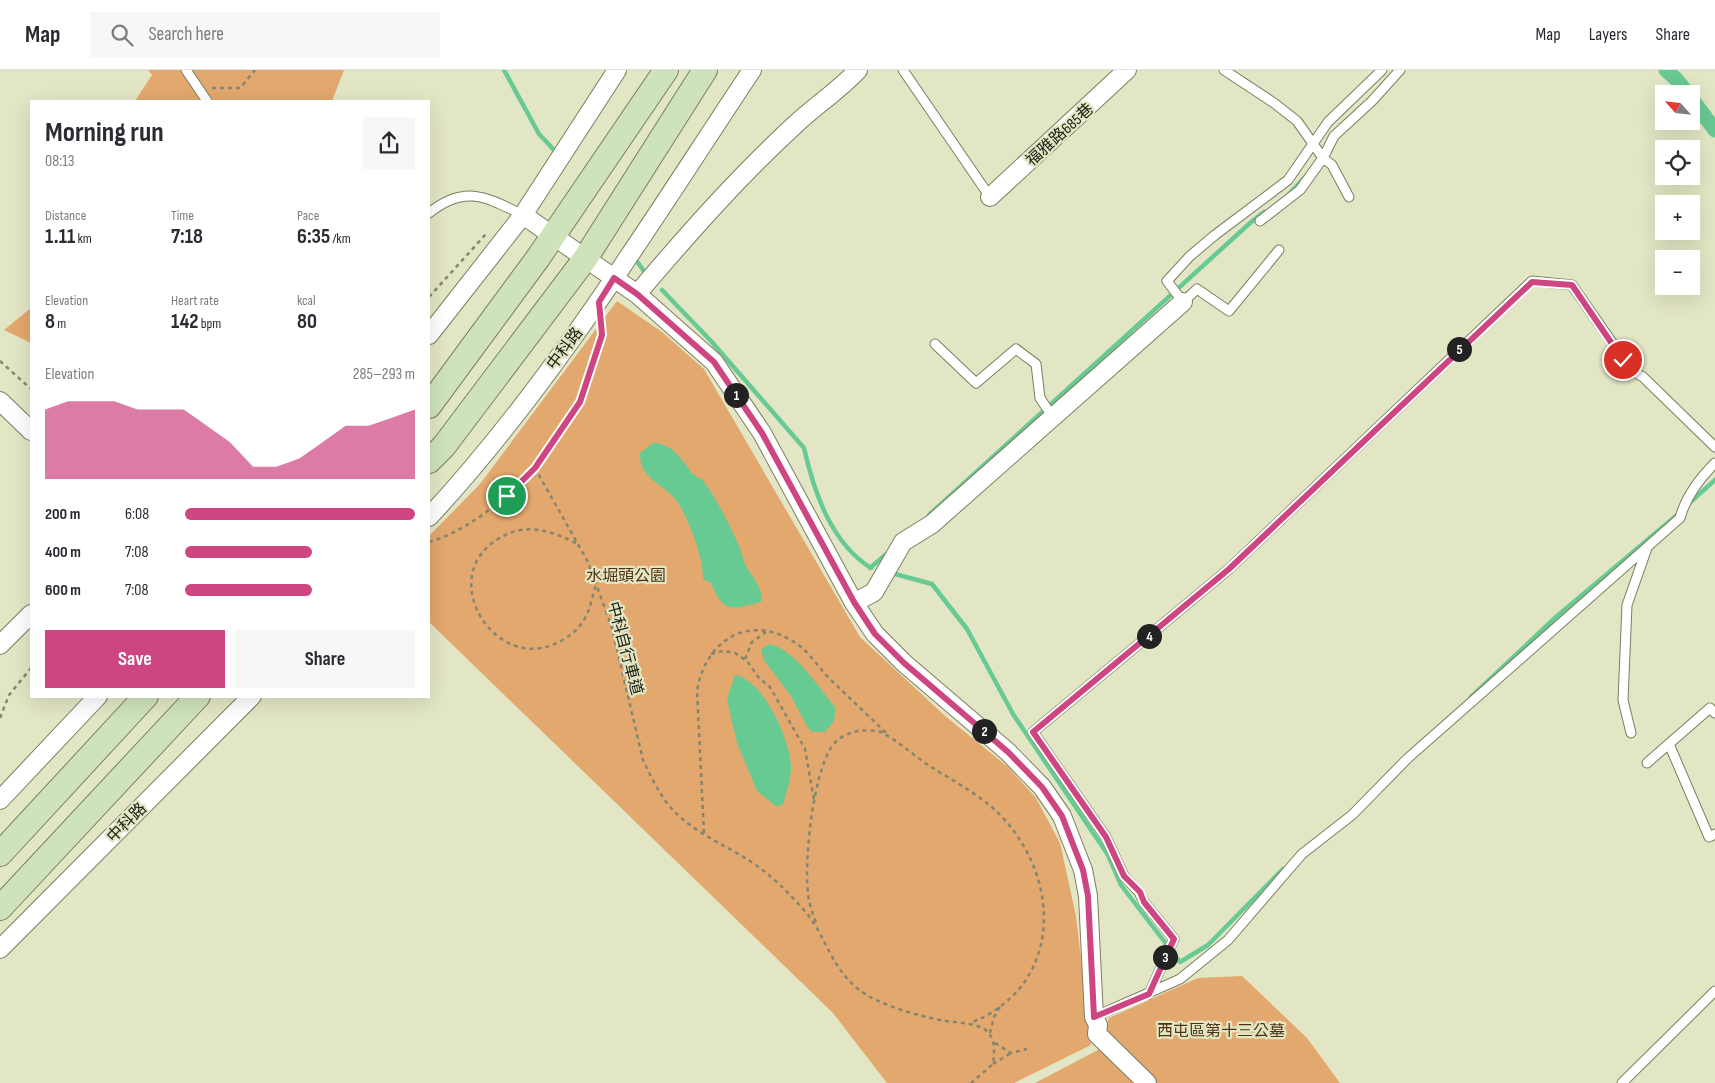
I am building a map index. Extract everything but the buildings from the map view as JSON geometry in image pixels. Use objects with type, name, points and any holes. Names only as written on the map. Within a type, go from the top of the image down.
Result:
[{"type":"street","points":[[430,333],[523,216],[616,70]]},
{"type":"street","points":[[430,405],[591,183],[666,70]]},
{"type":"street","points":[[430,460],[444,446],[585,259],[705,70]]},
{"type":"street","name":"中科路","points":[[430,516],[469,473],[599,302],[752,70]]},
{"type":"street","points":[[637,294],[715,205],[798,121],[837,92],[858,70]]},
{"type":"street","name":"福雅路685巷","points":[[990,197],[1127,70]]},
{"type":"street","points":[[523,216],[637,294],[714,362],[762,433],[854,602],[875,634],[904,663],[1008,752],[1042,787],[1062,816],[1083,870],[1088,896],[1094,1017],[1098,1025],[1097,1034],[1147,1083]]},
{"type":"street","points":[[854,602],[874,592],[903,542],[932,524],[1183,302]]},
{"type":"street","points":[[0,401],[30,430]]},
{"type":"street","points":[[0,645],[30,615]]},
{"type":"street","points":[[0,800],[96,698]]},
{"type":"street","points":[[0,854],[144,698]]},
{"type":"street","name":"中科路","points":[[0,908],[93,811],[196,698]]},
{"type":"street","name":"中科路","points":[[0,949],[250,698]]},
{"type":"street","points":[[0,926],[93,811]]},
{"type":"street","points":[[0,845],[36,816]]},
{"type":"lane","points":[[186,70],[205,100]]},
{"type":"lane","points":[[904,70],[990,197]]},
{"type":"lane","points":[[1224,70],[1288,114],[1304,129],[1312,144],[1323,158],[1332,165],[1349,197]]},
{"type":"lane","points":[[1279,250],[1229,311],[1198,289],[1183,302],[1167,281],[1190,256],[1214,235],[1288,180],[1328,122],[1382,70]]},
{"type":"lane","points":[[1260,221],[1300,190],[1323,158],[1334,136],[1372,101],[1400,70]]},
{"type":"lane","points":[[430,212],[444,201],[463,195],[492,200],[523,216]]},
{"type":"lane","points":[[1149,994],[1174,939],[1144,902],[1140,892],[1124,876],[1106,837],[1033,732],[1229,569],[1532,282],[1572,285],[1631,370],[1642,376],[1715,447]]},
{"type":"lane","points":[[935,344],[976,383],[1016,349],[1036,364],[1040,398],[1052,416]]},
{"type":"lane","points":[[1094,1017],[1180,979],[1228,940],[1302,854],[1352,815],[1408,758],[1680,518],[1684,505],[1698,481],[1715,463]]},
{"type":"lane","points":[[1632,733],[1623,700],[1627,605],[1648,546]]},
{"type":"lane","points":[[1647,762],[1710,708],[1715,713]]},
{"type":"lane","points":[[1669,744],[1709,837],[1715,834]]},
{"type":"lane","points":[[1622,1083],[1715,991]]},
{"type":"path","points":[[198,88],[240,88],[255,70]]},
{"type":"path","points":[[430,296],[490,230]]},
{"type":"path","points":[[430,542],[465,525],[488,510],[507,496],[535,468],[580,402],[602,335],[599,302]]},
{"type":"path","points":[[0,361],[30,388]]},
{"type":"path","name":"中科自行車道","points":[[535,468],[578,544],[596,584],[612,628],[643,760],[672,810],[704,834],[770,875],[816,924]]},
{"type":"path","points":[[578,544],[554,532],[530,528],[507,533],[493,542],[484,551],[474,569],[472,586],[474,607],[487,627],[500,638],[519,647],[546,647],[565,638],[578,628],[587,613],[596,584]]},
{"type":"path","points":[[704,834],[697,691],[700,674],[710,655],[722,641],[733,636],[766,632],[778,634],[802,648],[837,687],[890,737]]},
{"type":"path","points":[[745,659],[752,642],[766,632]]},
{"type":"path","points":[[710,655],[723,651],[735,653],[745,659],[759,678],[770,687],[795,728],[804,749],[814,805]]},
{"type":"path","points":[[0,718],[9,695],[30,669]]},
{"type":"path","name":"中科自行車道","points":[[869,730],[890,737],[1002,816],[1019,839],[1028,856],[1040,890],[1044,936],[1041,951],[1028,978],[1003,1004],[994,1017],[990,1033],[983,1027],[968,1023],[940,1020],[897,1007],[865,994],[846,978],[824,946],[808,892],[807,873],[814,805],[817,784],[833,745],[852,733],[869,730]]},
{"type":"path","name":"中科自行車道","points":[[968,1023],[1003,1004]]},
{"type":"path","points":[[990,1033],[994,1042],[1005,1052],[1011,1053]]},
{"type":"path","points":[[993,1064],[994,1042]]},
{"type":"path","points":[[970,1083],[993,1064],[1011,1053],[1027,1049]]},
{"type":"green space","points":[[148,70],[344,70],[332,100],[136,100],[152,75]]},
{"type":"green space","name":"水堀頭公園","points":[[617,301],[662,332],[704,369],[860,637],[944,715],[1008,767],[1036,798],[1060,843],[1076,916],[1091,1045],[1014,1083],[887,1083],[833,1013],[430,623],[430,535],[480,484]]},
{"type":"green space","points":[[30,309],[30,343],[4,330]]},
{"type":"green space","name":"西屯區第十三公墓","points":[[1242,976],[1307,1038],[1340,1083],[1035,1083],[1098,1050],[1109,1018],[1198,978]]},
{"type":"shaded area","points":[[653,443],[665,445],[680,457],[692,473],[702,480],[707,487],[727,522],[746,565],[761,592],[761,602],[743,607],[730,607],[720,600],[711,583],[703,579],[698,550],[681,507],[671,494],[653,480],[643,469],[640,453]]},
{"type":"shaded area","points":[[770,644],[788,654],[797,662],[836,708],[834,721],[825,732],[812,732],[808,728],[791,696],[764,660],[761,649]]},
{"type":"shaded area","points":[[735,675],[746,679],[765,699],[774,713],[786,742],[791,767],[790,776],[783,804],[777,807],[757,791],[737,743],[727,699]]},
{"type":"waterway","points":[[504,70],[539,134],[554,150]]},
{"type":"waterway","points":[[1666,70],[1681,85]]},
{"type":"waterway","points":[[1700,110],[1715,130]]},
{"type":"waterway","points":[[1289,194],[1306,176]]},
{"type":"waterway","points":[[929,515],[1264,212]]},
{"type":"waterway","points":[[636,260],[646,274]]},
{"type":"waterway","points":[[662,290],[711,341],[804,448],[813,482],[826,515],[845,545],[871,568]]},
{"type":"waterway","points":[[1686,506],[1715,480]]},
{"type":"waterway","points":[[1471,697],[1556,617],[1677,515]]},
{"type":"waterway","points":[[870,568],[890,551]]},
{"type":"waterway","points":[[895,574],[932,584],[967,629],[1013,714],[1108,855],[1121,885],[1180,962],[1208,945],[1283,869]]},
{"type":"route","points":[[507,496],[535,468],[571,418],[580,402],[602,335],[599,302],[614,278],[637,294],[714,362],[762,433],[854,602],[875,634],[904,663],[1008,752],[1042,787],[1062,816],[1083,870],[1088,896],[1094,1017],[1149,994],[1174,939],[1144,902],[1140,892],[1124,876],[1106,837],[1033,732],[1047,718],[1229,569],[1369,438],[1468,340],[1532,282],[1572,285],[1590,315],[1623,360]]}]
